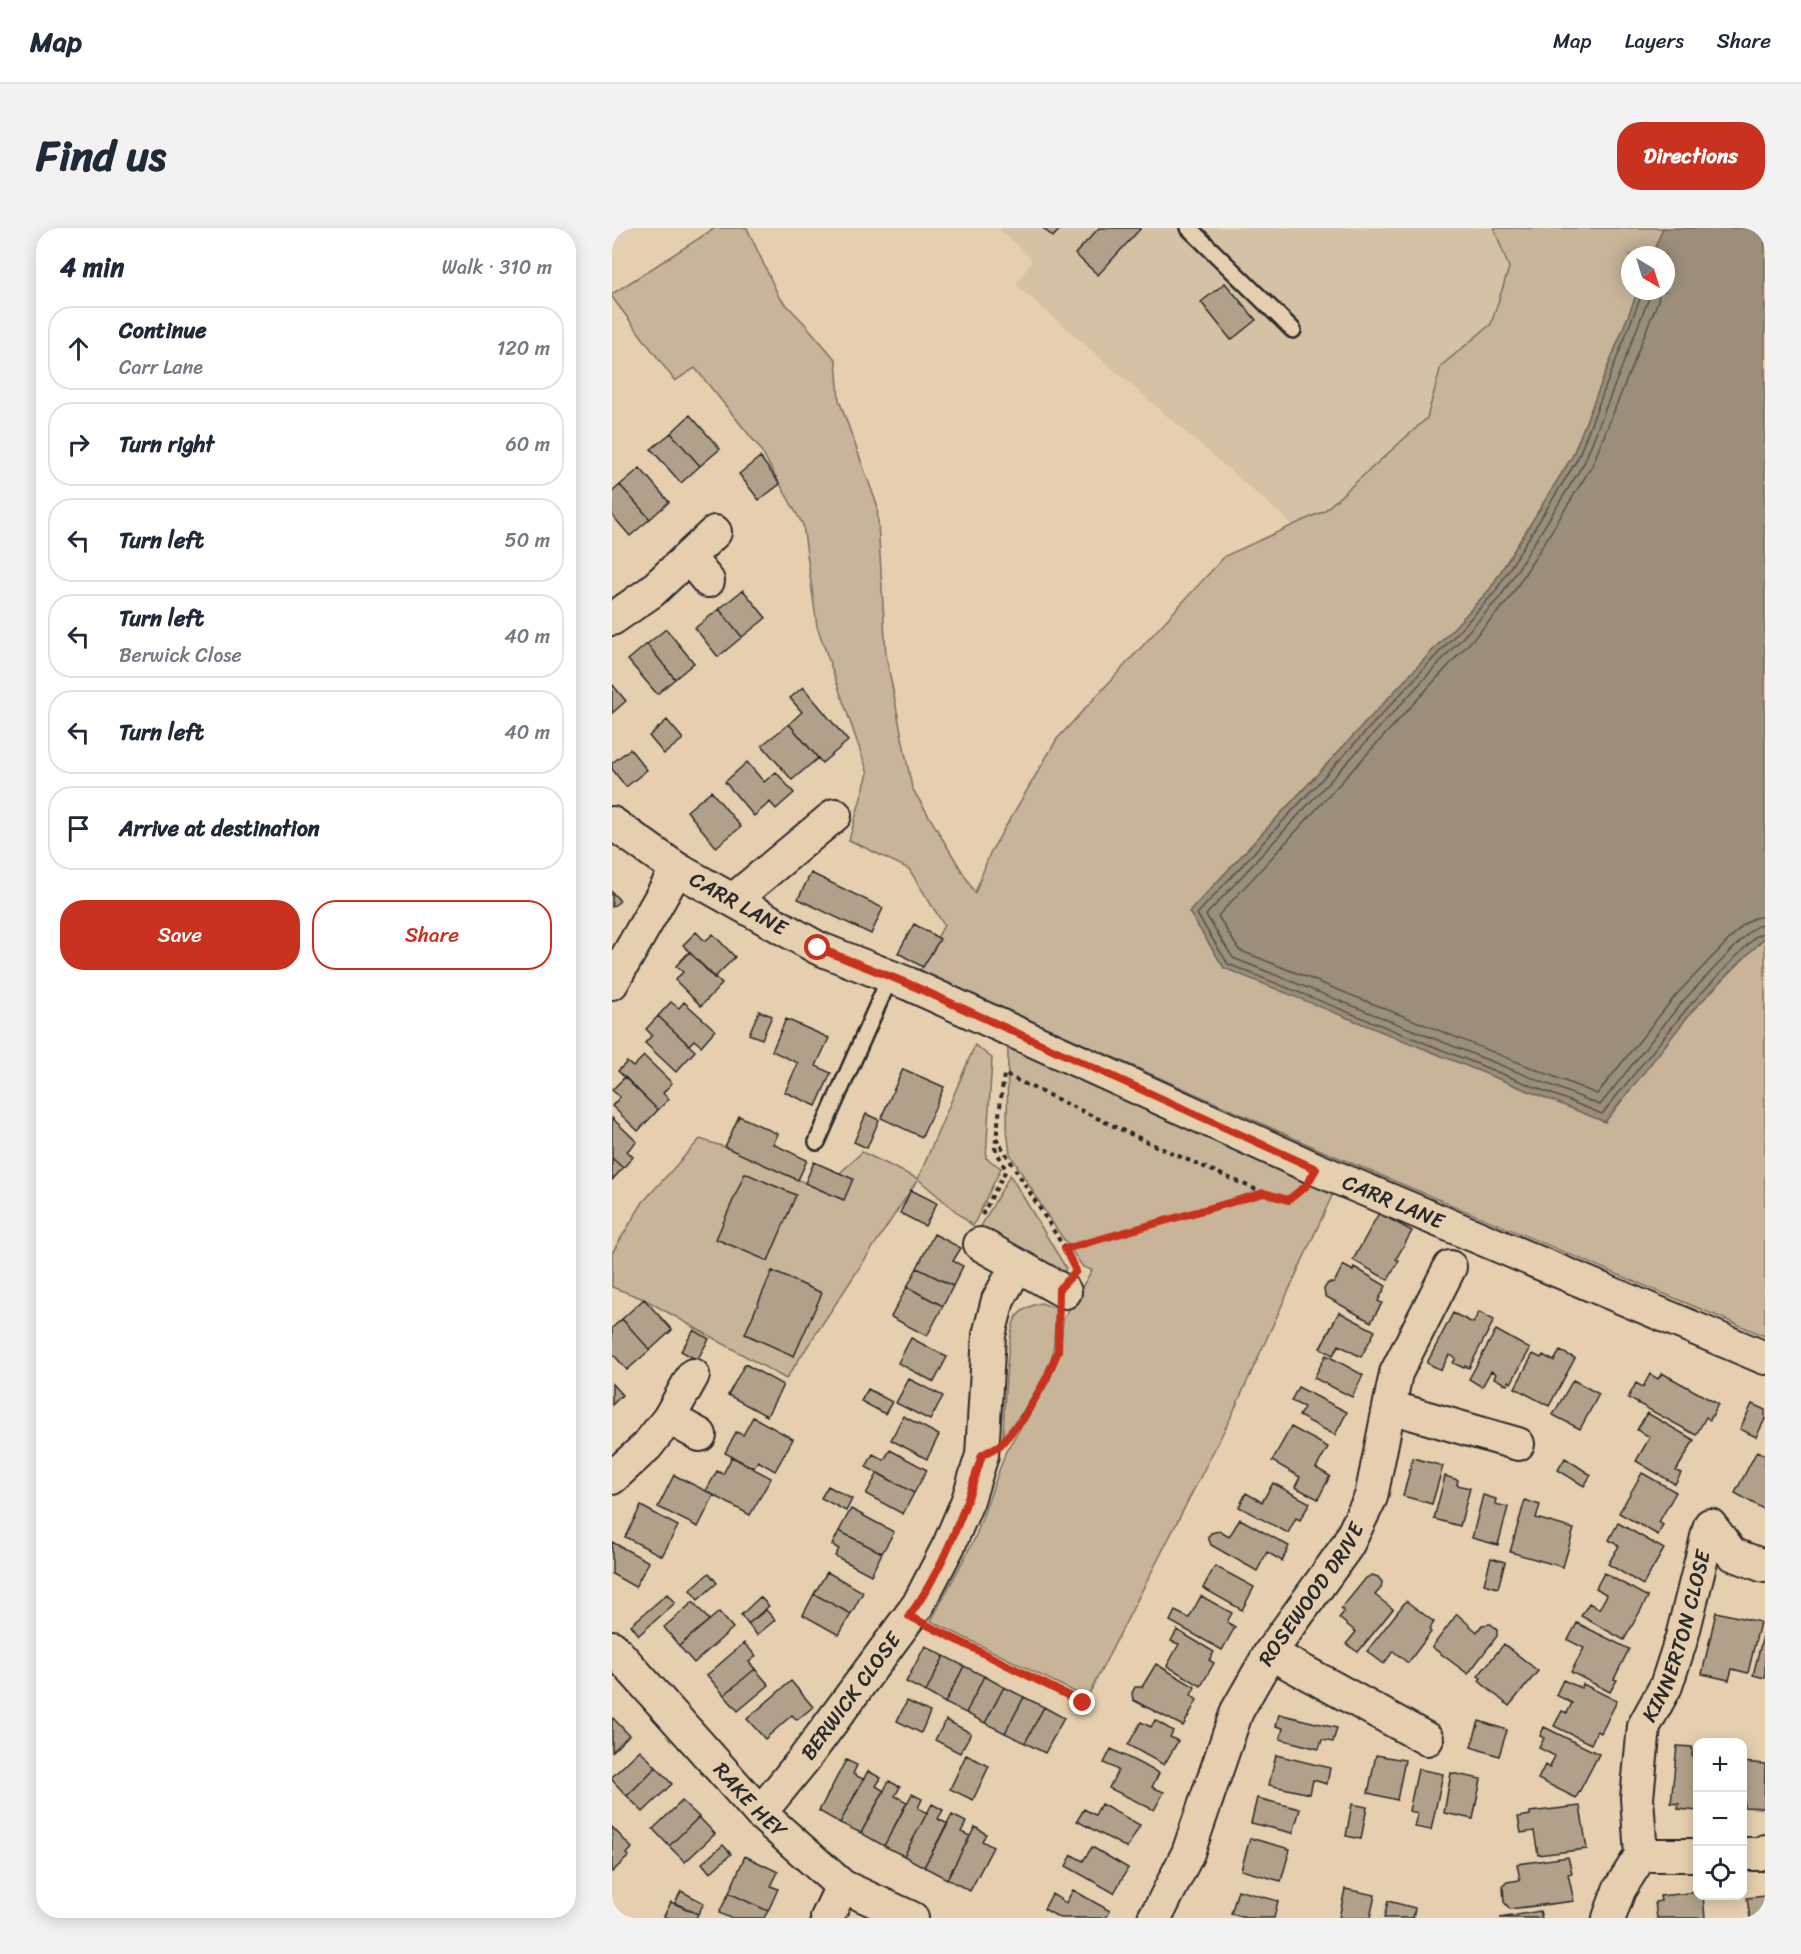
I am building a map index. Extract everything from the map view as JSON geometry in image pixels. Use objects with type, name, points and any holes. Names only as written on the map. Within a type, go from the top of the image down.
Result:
[{"type":"street","points":[[612,619],[651,592],[698,570],[715,532]]},
{"type":"street","points":[[733,900],[835,815]]},
{"type":"street","name":"CARR LANE","points":[[612,823],[677,869],[818,948],[890,977],[1316,1169],[1765,1358]]},
{"type":"street","points":[[612,983],[677,869]]},
{"type":"street","points":[[981,1244],[1062,1290]]},
{"type":"street","name":"BERWICK CLOSE","points":[[760,1813],[805,1758],[918,1605],[949,1545],[968,1500],[982,1455],[989,1335],[998,1300],[1017,1266]]},
{"type":"street","name":"ROSEWOOD DRIVE","points":[[1165,1914],[1237,1711],[1270,1653],[1347,1546],[1371,1497],[1396,1373],[1450,1267]]},
{"type":"street","points":[[612,1478],[647,1446],[669,1418],[693,1375]]},
{"type":"street","points":[[1390,1407],[1518,1444]]},
{"type":"street","points":[[669,1418],[700,1435]]},
{"type":"street","name":"KINNERTON CLOSE","points":[[1641,1855],[1637,1798],[1644,1726],[1666,1686],[1682,1637],[1710,1525],[1732,1554],[1764,1566]]},
{"type":"street","name":"RAKE HEY","points":[[612,1647],[760,1813],[842,1887],[912,1918]]},
{"type":"street","points":[[1270,1653],[1427,1739]]},
{"type":"street","points":[[1747,1854],[1761,1854],[1765,1851]]},
{"type":"street","points":[[1609,1918],[1620,1890],[1641,1855],[1693,1855]]},
{"type":"street","points":[[827,1918],[842,1887]]},
{"type":"lane","points":[[1189,228],[1293,330]]},
{"type":"lane","points":[[817,1142],[890,977]]},
{"type":"path","points":[[981,1244],[969,1238],[1006,1170],[995,1148],[1004,1074],[1158,1147],[1264,1193],[1288,1200],[1306,1186],[1316,1169]]},
{"type":"path","points":[[982,1455],[1000,1445],[1023,1419],[1046,1379],[1058,1351],[1062,1290],[1076,1271],[1065,1249],[996,1138]]},
{"type":"path","points":[[1065,1249],[1264,1193]]},
{"type":"path","points":[[909,1616],[1083,1703]]},
{"type":"shaded area","points":[[715,228],[747,228],[779,297],[836,360],[839,400],[877,505],[886,655],[912,788],[975,893],[990,853],[1057,739],[1225,556],[1324,511],[1427,418],[1441,366],[1491,324],[1509,268],[1494,228],[1663,228],[1656,246],[1621,246],[1621,300],[1634,300],[1572,457],[1490,589],[1189,912],[1693,1010],[1765,937],[1765,1336],[1325,1152],[943,981],[918,974],[944,925],[909,869],[849,840],[868,773],[817,626],[803,525],[759,447],[695,368],[675,381],[612,294]]},
{"type":"shaded area","points":[[999,228],[1494,228],[1509,268],[1491,324],[1441,366],[1427,418],[1324,511],[1293,525],[1016,285],[1032,260]]},
{"type":"shaded area","points":[[975,1045],[992,1058],[986,1158],[1001,1168],[973,1226],[918,1179]]},
{"type":"shaded area","points":[[1008,1048],[1336,1187],[1230,1419],[1087,1698],[931,1621],[975,1538],[1006,1451],[1049,1381],[1060,1351],[1063,1320],[1092,1270],[1083,1267],[1049,1218],[1010,1154],[1007,1130]]},
{"type":"shaded area","points":[[700,1139],[725,1147],[843,1200],[840,1173],[862,1152],[918,1179],[786,1379],[644,1299],[612,1287],[612,1253],[643,1202]],"holes":[[[773,1271],[794,1356],[745,1334]]]},
{"type":"shaded area","points":[[1010,1175],[1066,1268],[1064,1274],[979,1230]]},
{"type":"shaded area","points":[[1041,1303],[1056,1309],[1054,1346],[1050,1362],[1034,1396],[1003,1436],[1006,1373],[1013,1324],[1022,1311]]},
{"type":"water","points":[[1663,228],[1765,228],[1765,937],[1693,1010],[1605,1122],[1224,968],[1189,912],[1490,589],[1572,457],[1634,300],[1675,300],[1675,246],[1656,246]]},
{"type":"building","points":[[1043,228],[1061,228],[1053,237]]},
{"type":"building","points":[[1099,228],[1141,228],[1098,275],[1075,254]]},
{"type":"building","points":[[1225,283],[1256,320],[1231,340],[1201,302]]},
{"type":"building","points":[[690,415],[720,449],[700,466],[671,433]]},
{"type":"building","points":[[671,433],[700,466],[681,483],[651,449]]},
{"type":"building","points":[[760,457],[780,484],[759,500],[739,474]]},
{"type":"building","points":[[640,468],[669,502],[650,519],[620,485]]},
{"type":"building","points":[[620,485],[650,519],[630,536],[612,515],[612,492]]},
{"type":"building","points":[[743,590],[766,618],[742,637],[719,609]]},
{"type":"building","points":[[719,609],[742,637],[718,657],[695,628]]},
{"type":"building","points":[[666,629],[694,663],[675,679],[647,644]]},
{"type":"building","points":[[647,644],[675,679],[657,694],[628,660]]},
{"type":"building","points":[[612,684],[626,701],[612,713]]},
{"type":"building","points":[[803,687],[848,741],[822,763],[789,724],[802,712],[790,698]]},
{"type":"building","points":[[667,720],[683,739],[664,754],[649,736]]},
{"type":"building","points":[[789,724],[818,758],[792,780],[762,745]]},
{"type":"building","points":[[630,749],[647,770],[626,787],[612,769],[612,763]]},
{"type":"building","points":[[747,762],[764,782],[776,772],[794,793],[776,809],[770,802],[754,816],[725,782]]},
{"type":"building","points":[[711,791],[741,827],[716,847],[687,811]]},
{"type":"building","points":[[811,873],[883,908],[871,934],[798,899]]},
{"type":"building","points":[[612,892],[620,901],[612,907]]},
{"type":"building","points":[[914,924],[940,939],[923,967],[898,953]]},
{"type":"building","points":[[696,932],[705,941],[713,934],[735,957],[714,978],[683,945]]},
{"type":"building","points":[[689,952],[722,984],[701,1006],[675,980],[683,972],[676,966]]},
{"type":"building","points":[[671,1002],[679,1008],[684,1002],[715,1030],[701,1046],[694,1040],[689,1045],[658,1016]]},
{"type":"building","points":[[759,1011],[772,1016],[762,1039],[749,1034]]},
{"type":"building","points":[[658,1016],[695,1051],[676,1072],[645,1043],[652,1035],[646,1029]]},
{"type":"building","points":[[786,1019],[829,1038],[816,1066],[831,1073],[816,1106],[785,1092],[798,1063],[772,1051]]},
{"type":"building","points":[[644,1056],[672,1083],[663,1093],[669,1099],[658,1110],[618,1071],[627,1062],[633,1067]]},
{"type":"building","points":[[903,1069],[944,1087],[922,1137],[881,1118]]},
{"type":"building","points":[[625,1077],[658,1110],[638,1131],[612,1106],[620,1097],[612,1090]]},
{"type":"building","points":[[866,1114],[879,1120],[867,1148],[854,1142]]},
{"type":"building","points":[[739,1116],[778,1134],[773,1144],[807,1160],[798,1180],[725,1147]]},
{"type":"building","points":[[612,1118],[637,1142],[627,1151],[633,1157],[623,1168],[612,1158]]},
{"type":"building","points":[[612,1158],[623,1168],[612,1180]]},
{"type":"building","points":[[814,1162],[853,1179],[844,1200],[805,1183]]},
{"type":"building","points":[[745,1173],[796,1195],[768,1261],[716,1239]]},
{"type":"building","points":[[911,1190],[937,1203],[925,1226],[900,1213]]},
{"type":"building","points":[[1379,1213],[1412,1231],[1396,1259],[1399,1260],[1388,1280],[1353,1260]]},
{"type":"building","points":[[934,1234],[961,1248],[953,1261],[963,1266],[953,1286],[917,1268]]},
{"type":"building","points":[[1343,1265],[1353,1271],[1354,1267],[1386,1286],[1378,1301],[1382,1303],[1371,1322],[1325,1296],[1324,1289],[1328,1283],[1334,1283]]},
{"type":"building","points":[[917,1268],[953,1286],[943,1306],[907,1287]]},
{"type":"building","points":[[772,1271],[822,1293],[794,1356],[745,1334]]},
{"type":"building","points":[[907,1287],[943,1306],[927,1336],[891,1317]]},
{"type":"building","points":[[644,1299],[672,1330],[650,1350],[622,1319]]},
{"type":"building","points":[[1339,1312],[1375,1331],[1361,1357],[1339,1345],[1333,1355],[1320,1348]]},
{"type":"building","points":[[1479,1312],[1494,1320],[1469,1368],[1453,1363],[1456,1358],[1449,1355],[1441,1370],[1427,1363],[1453,1313],[1473,1323]]},
{"type":"building","points":[[622,1319],[650,1350],[627,1370],[612,1353],[612,1328]]},
{"type":"building","points":[[694,1330],[709,1339],[697,1360],[681,1351]]},
{"type":"building","points":[[1496,1330],[1530,1349],[1511,1383],[1509,1381],[1507,1385],[1494,1378],[1496,1374],[1491,1371],[1482,1387],[1469,1379]]},
{"type":"building","points":[[911,1338],[947,1357],[934,1382],[898,1363]]},
{"type":"building","points":[[1560,1351],[1575,1358],[1549,1406],[1515,1388],[1533,1354],[1541,1358],[1543,1355],[1554,1361]]},
{"type":"building","points":[[1326,1355],[1363,1375],[1352,1397],[1314,1378]]},
{"type":"building","points":[[745,1364],[783,1385],[767,1416],[728,1395]]},
{"type":"building","points":[[1662,1373],[1718,1404],[1710,1420],[1706,1417],[1696,1435],[1628,1398],[1636,1383],[1643,1387],[1650,1374],[1658,1379]]},
{"type":"building","points":[[909,1379],[943,1396],[930,1420],[896,1403]]},
{"type":"building","points":[[1573,1380],[1599,1394],[1580,1429],[1553,1415]]},
{"type":"building","points":[[612,1384],[622,1395],[612,1405]]},
{"type":"building","points":[[1298,1387],[1347,1412],[1335,1435],[1299,1416],[1304,1407],[1291,1401]]},
{"type":"building","points":[[868,1389],[892,1402],[885,1414],[861,1401]]},
{"type":"building","points":[[1752,1404],[1765,1410],[1765,1419],[1756,1437],[1740,1429]]},
{"type":"building","points":[[1647,1413],[1694,1440],[1676,1471],[1681,1473],[1675,1484],[1636,1461],[1650,1437],[1637,1430]]},
{"type":"building","points":[[903,1416],[939,1435],[927,1459],[891,1440]]},
{"type":"building","points":[[753,1417],[793,1439],[775,1471],[758,1461],[754,1468],[725,1453],[736,1432],[743,1435]]},
{"type":"building","points":[[1291,1427],[1328,1447],[1316,1468],[1330,1476],[1318,1499],[1295,1487],[1300,1477],[1272,1461]]},
{"type":"building","points":[[890,1450],[927,1470],[914,1493],[866,1467],[873,1454],[884,1460]]},
{"type":"building","points":[[1757,1451],[1765,1455],[1765,1510],[1735,1493]]},
{"type":"building","points":[[732,1457],[771,1478],[750,1515],[706,1491],[717,1471],[723,1474]]},
{"type":"building","points":[[1413,1458],[1443,1466],[1432,1504],[1403,1496]]},
{"type":"building","points":[[1565,1458],[1591,1475],[1584,1486],[1558,1470]]},
{"type":"building","points":[[878,1473],[914,1493],[903,1514],[866,1494]]},
{"type":"building","points":[[1642,1473],[1676,1492],[1659,1522],[1663,1525],[1658,1535],[1619,1513]]},
{"type":"building","points":[[674,1475],[714,1495],[698,1527],[658,1507]]},
{"type":"building","points":[[1445,1476],[1458,1480],[1457,1485],[1470,1488],[1460,1526],[1434,1519]]},
{"type":"building","points":[[1273,1483],[1310,1503],[1300,1520],[1296,1518],[1288,1533],[1239,1507],[1246,1493],[1262,1502]]},
{"type":"building","points":[[828,1486],[852,1499],[846,1511],[821,1498]]},
{"type":"building","points":[[1483,1495],[1496,1499],[1495,1504],[1508,1507],[1498,1545],[1472,1538]]},
{"type":"building","points":[[1525,1500],[1540,1505],[1536,1518],[1574,1529],[1563,1567],[1510,1552]]},
{"type":"building","points":[[641,1506],[678,1526],[662,1556],[625,1537]]},
{"type":"building","points":[[851,1509],[894,1532],[882,1553],[839,1531]]},
{"type":"building","points":[[1240,1519],[1289,1546],[1282,1561],[1267,1552],[1257,1571],[1211,1545],[1208,1537],[1211,1533],[1219,1531],[1229,1537]]},
{"type":"building","points":[[1618,1523],[1664,1549],[1643,1585],[1608,1564],[1619,1546],[1609,1540]]},
{"type":"building","points":[[839,1531],[882,1553],[871,1575],[835,1556],[839,1549],[832,1545]]},
{"type":"building","points":[[612,1542],[649,1562],[635,1587],[612,1574]]},
{"type":"building","points":[[1491,1558],[1505,1562],[1498,1588],[1484,1584]]},
{"type":"building","points":[[1215,1566],[1254,1587],[1242,1610],[1203,1588]]},
{"type":"building","points":[[827,1572],[863,1592],[851,1614],[814,1594]]},
{"type":"building","points":[[709,1573],[717,1583],[698,1600],[690,1590]]},
{"type":"building","points":[[1604,1573],[1648,1597],[1624,1640],[1581,1616],[1589,1603],[1599,1609],[1607,1595],[1596,1588]]},
{"type":"building","points":[[1372,1575],[1378,1577],[1382,1582],[1381,1588],[1375,1595],[1393,1609],[1358,1652],[1346,1644],[1356,1632],[1339,1618],[1344,1612],[1341,1609],[1366,1578]]},
{"type":"building","points":[[667,1594],[675,1603],[639,1635],[631,1625]]},
{"type":"building","points":[[814,1594],[851,1614],[839,1635],[803,1615]]},
{"type":"building","points":[[1201,1596],[1232,1613],[1227,1622],[1235,1627],[1222,1650],[1170,1621],[1175,1611],[1189,1618]]},
{"type":"building","points":[[760,1597],[769,1606],[748,1624],[741,1615]]},
{"type":"building","points":[[1406,1601],[1434,1622],[1429,1630],[1431,1632],[1408,1663],[1393,1651],[1384,1664],[1367,1651]]},
{"type":"building","points":[[693,1602],[709,1620],[679,1646],[664,1627]]},
{"type":"building","points":[[766,1610],[775,1620],[757,1635],[748,1624]]},
{"type":"building","points":[[719,1612],[733,1628],[694,1663],[679,1646]]},
{"type":"building","points":[[1716,1612],[1760,1622],[1748,1673],[1732,1669],[1729,1680],[1702,1674]]},
{"type":"building","points":[[1457,1614],[1477,1632],[1482,1625],[1491,1624],[1497,1630],[1497,1636],[1468,1674],[1432,1647]]},
{"type":"building","points":[[1577,1623],[1629,1649],[1610,1692],[1571,1672],[1584,1648],[1568,1640]]},
{"type":"building","points":[[1177,1630],[1214,1652],[1209,1660],[1214,1663],[1201,1686],[1167,1666],[1179,1644],[1171,1641]]},
{"type":"building","points":[[1765,1632],[1765,1678],[1753,1675]]},
{"type":"building","points":[[744,1643],[756,1656],[749,1662],[755,1669],[724,1695],[707,1675]]},
{"type":"building","points":[[1504,1644],[1538,1671],[1509,1706],[1479,1681],[1481,1678],[1478,1676]]},
{"type":"building","points":[[925,1646],[944,1656],[926,1692],[906,1682]]},
{"type":"building","points":[[944,1656],[964,1666],[945,1703],[926,1692]]},
{"type":"building","points":[[1156,1664],[1195,1687],[1191,1695],[1197,1700],[1183,1726],[1133,1700],[1132,1693],[1135,1687],[1142,1687]]},
{"type":"building","points":[[964,1666],[984,1676],[966,1713],[945,1703]]},
{"type":"building","points":[[755,1669],[769,1685],[738,1711],[724,1695]]},
{"type":"building","points":[[984,1676],[1004,1687],[985,1723],[966,1713]]},
{"type":"building","points":[[1563,1680],[1581,1688],[1583,1684],[1617,1701],[1601,1733],[1597,1731],[1591,1744],[1554,1726],[1562,1711],[1567,1713],[1572,1703],[1556,1695]]},
{"type":"building","points":[[791,1681],[813,1707],[797,1720],[792,1715],[765,1739],[747,1719]]},
{"type":"building","points":[[1004,1687],[1024,1697],[1005,1733],[985,1723]]},
{"type":"building","points":[[1024,1697],[1044,1707],[1025,1743],[1005,1733]]},
{"type":"building","points":[[907,1701],[930,1712],[921,1733],[897,1721]]},
{"type":"building","points":[[1044,1707],[1064,1718],[1045,1753],[1025,1743]]},
{"type":"building","points":[[1279,1714],[1337,1728],[1333,1742],[1322,1740],[1319,1749],[1280,1739],[1283,1728],[1276,1726]]},
{"type":"building","points":[[612,1719],[629,1735],[612,1752]]},
{"type":"building","points":[[946,1720],[971,1733],[960,1753],[935,1740]]},
{"type":"building","points":[[1155,1720],[1173,1731],[1170,1737],[1178,1741],[1164,1765],[1128,1745],[1141,1722],[1151,1727]]},
{"type":"building","points":[[1479,1721],[1507,1730],[1499,1756],[1471,1747]]},
{"type":"building","points":[[1544,1727],[1599,1754],[1576,1798],[1538,1779],[1545,1765],[1549,1768],[1555,1756],[1539,1748],[1544,1738],[1540,1736]]},
{"type":"building","points":[[1677,1746],[1692,1747],[1693,1810],[1678,1809],[1679,1804],[1671,1803]]},
{"type":"building","points":[[1111,1749],[1159,1773],[1152,1787],[1164,1792],[1154,1810],[1109,1788],[1118,1770],[1104,1763]]},
{"type":"building","points":[[640,1750],[656,1767],[627,1796],[612,1780],[612,1777]]},
{"type":"building","points":[[966,1755],[989,1766],[973,1800],[950,1789]]},
{"type":"building","points":[[1276,1755],[1330,1768],[1327,1784],[1313,1780],[1310,1794],[1269,1785]]},
{"type":"building","points":[[1376,1755],[1405,1760],[1397,1800],[1368,1793]]},
{"type":"building","points":[[846,1760],[857,1765],[853,1774],[863,1779],[840,1823],[819,1811]]},
{"type":"building","points":[[1747,1762],[1765,1764],[1764,1808],[1747,1807]]},
{"type":"building","points":[[656,1767],[672,1784],[643,1812],[627,1796]]},
{"type":"building","points":[[1418,1769],[1443,1774],[1431,1830],[1415,1827],[1418,1813],[1409,1811]]},
{"type":"building","points":[[868,1771],[881,1778],[876,1786],[884,1791],[861,1833],[840,1823]]},
{"type":"building","points":[[1451,1773],[1481,1779],[1473,1819],[1444,1813]]},
{"type":"building","points":[[889,1781],[900,1787],[895,1796],[907,1802],[884,1846],[861,1833]]},
{"type":"building","points":[[912,1794],[922,1799],[918,1808],[927,1813],[904,1856],[884,1846]]},
{"type":"building","points":[[1257,1798],[1300,1809],[1293,1833],[1251,1823]]},
{"type":"building","points":[[682,1801],[699,1817],[669,1846],[653,1829]]},
{"type":"building","points":[[932,1804],[943,1810],[938,1819],[948,1824],[924,1867],[904,1856]]},
{"type":"building","points":[[1101,1804],[1140,1825],[1127,1848],[1077,1821],[1084,1809],[1095,1815]]},
{"type":"building","points":[[1352,1804],[1367,1807],[1361,1839],[1346,1836]]},
{"type":"building","points":[[1580,1806],[1587,1849],[1538,1855],[1534,1831],[1521,1833],[1518,1817],[1530,1815],[1530,1812]]},
{"type":"building","points":[[952,1815],[966,1822],[961,1832],[970,1836],[947,1879],[924,1867]]},
{"type":"building","points":[[699,1817],[715,1834],[685,1862],[669,1846]]},
{"type":"building","points":[[612,1827],[632,1848],[627,1854],[629,1856],[612,1872]]},
{"type":"building","points":[[975,1827],[986,1834],[982,1841],[993,1847],[970,1891],[947,1879]]},
{"type":"building","points":[[1250,1838],[1290,1849],[1281,1881],[1241,1870]]},
{"type":"building","points":[[723,1845],[731,1854],[710,1873],[702,1863]]},
{"type":"building","points":[[1092,1847],[1128,1868],[1114,1893],[1066,1866],[1072,1855],[1083,1861]]},
{"type":"building","points":[[745,1856],[778,1872],[771,1886],[778,1889],[768,1911],[729,1893]]},
{"type":"building","points":[[1568,1857],[1572,1873],[1568,1874],[1574,1901],[1510,1909],[1504,1902],[1503,1886],[1507,1882],[1520,1880],[1517,1864]]},
{"type":"building","points":[[1345,1889],[1375,1895],[1370,1918],[1339,1918]]},
{"type":"building","points":[[1073,1890],[1110,1911],[1106,1918],[1060,1918],[1044,1909],[1052,1894],[1066,1903]]},
{"type":"building","points":[[1238,1890],[1278,1901],[1274,1918],[1246,1918],[1231,1914]]},
{"type":"building","points":[[681,1891],[704,1903],[698,1914],[675,1903]]},
{"type":"building","points":[[729,1893],[768,1911],[764,1918],[730,1918],[719,1913]]},
{"type":"building","points":[[1693,1893],[1693,1900],[1703,1900],[1705,1918],[1657,1918],[1655,1902],[1661,1901],[1660,1896]]},
{"type":"building","points":[[1765,1896],[1765,1918],[1750,1918],[1747,1898]]},
{"type":"building","points":[[1388,1901],[1415,1908],[1413,1918],[1384,1918]]},
{"type":"building","points":[[671,1902],[698,1914],[696,1918],[664,1916]]},
{"type":"building","points":[[1540,1911],[1542,1918],[1500,1918]]},
{"type":"route","points":[[818,948],[909,984],[1316,1169],[1306,1186],[1288,1200],[1264,1193],[1065,1249],[1076,1271],[1059,1289],[1058,1351],[1046,1379],[1023,1419],[1000,1445],[982,1455],[968,1500],[949,1545],[918,1605],[909,1616],[1083,1703]]}]
